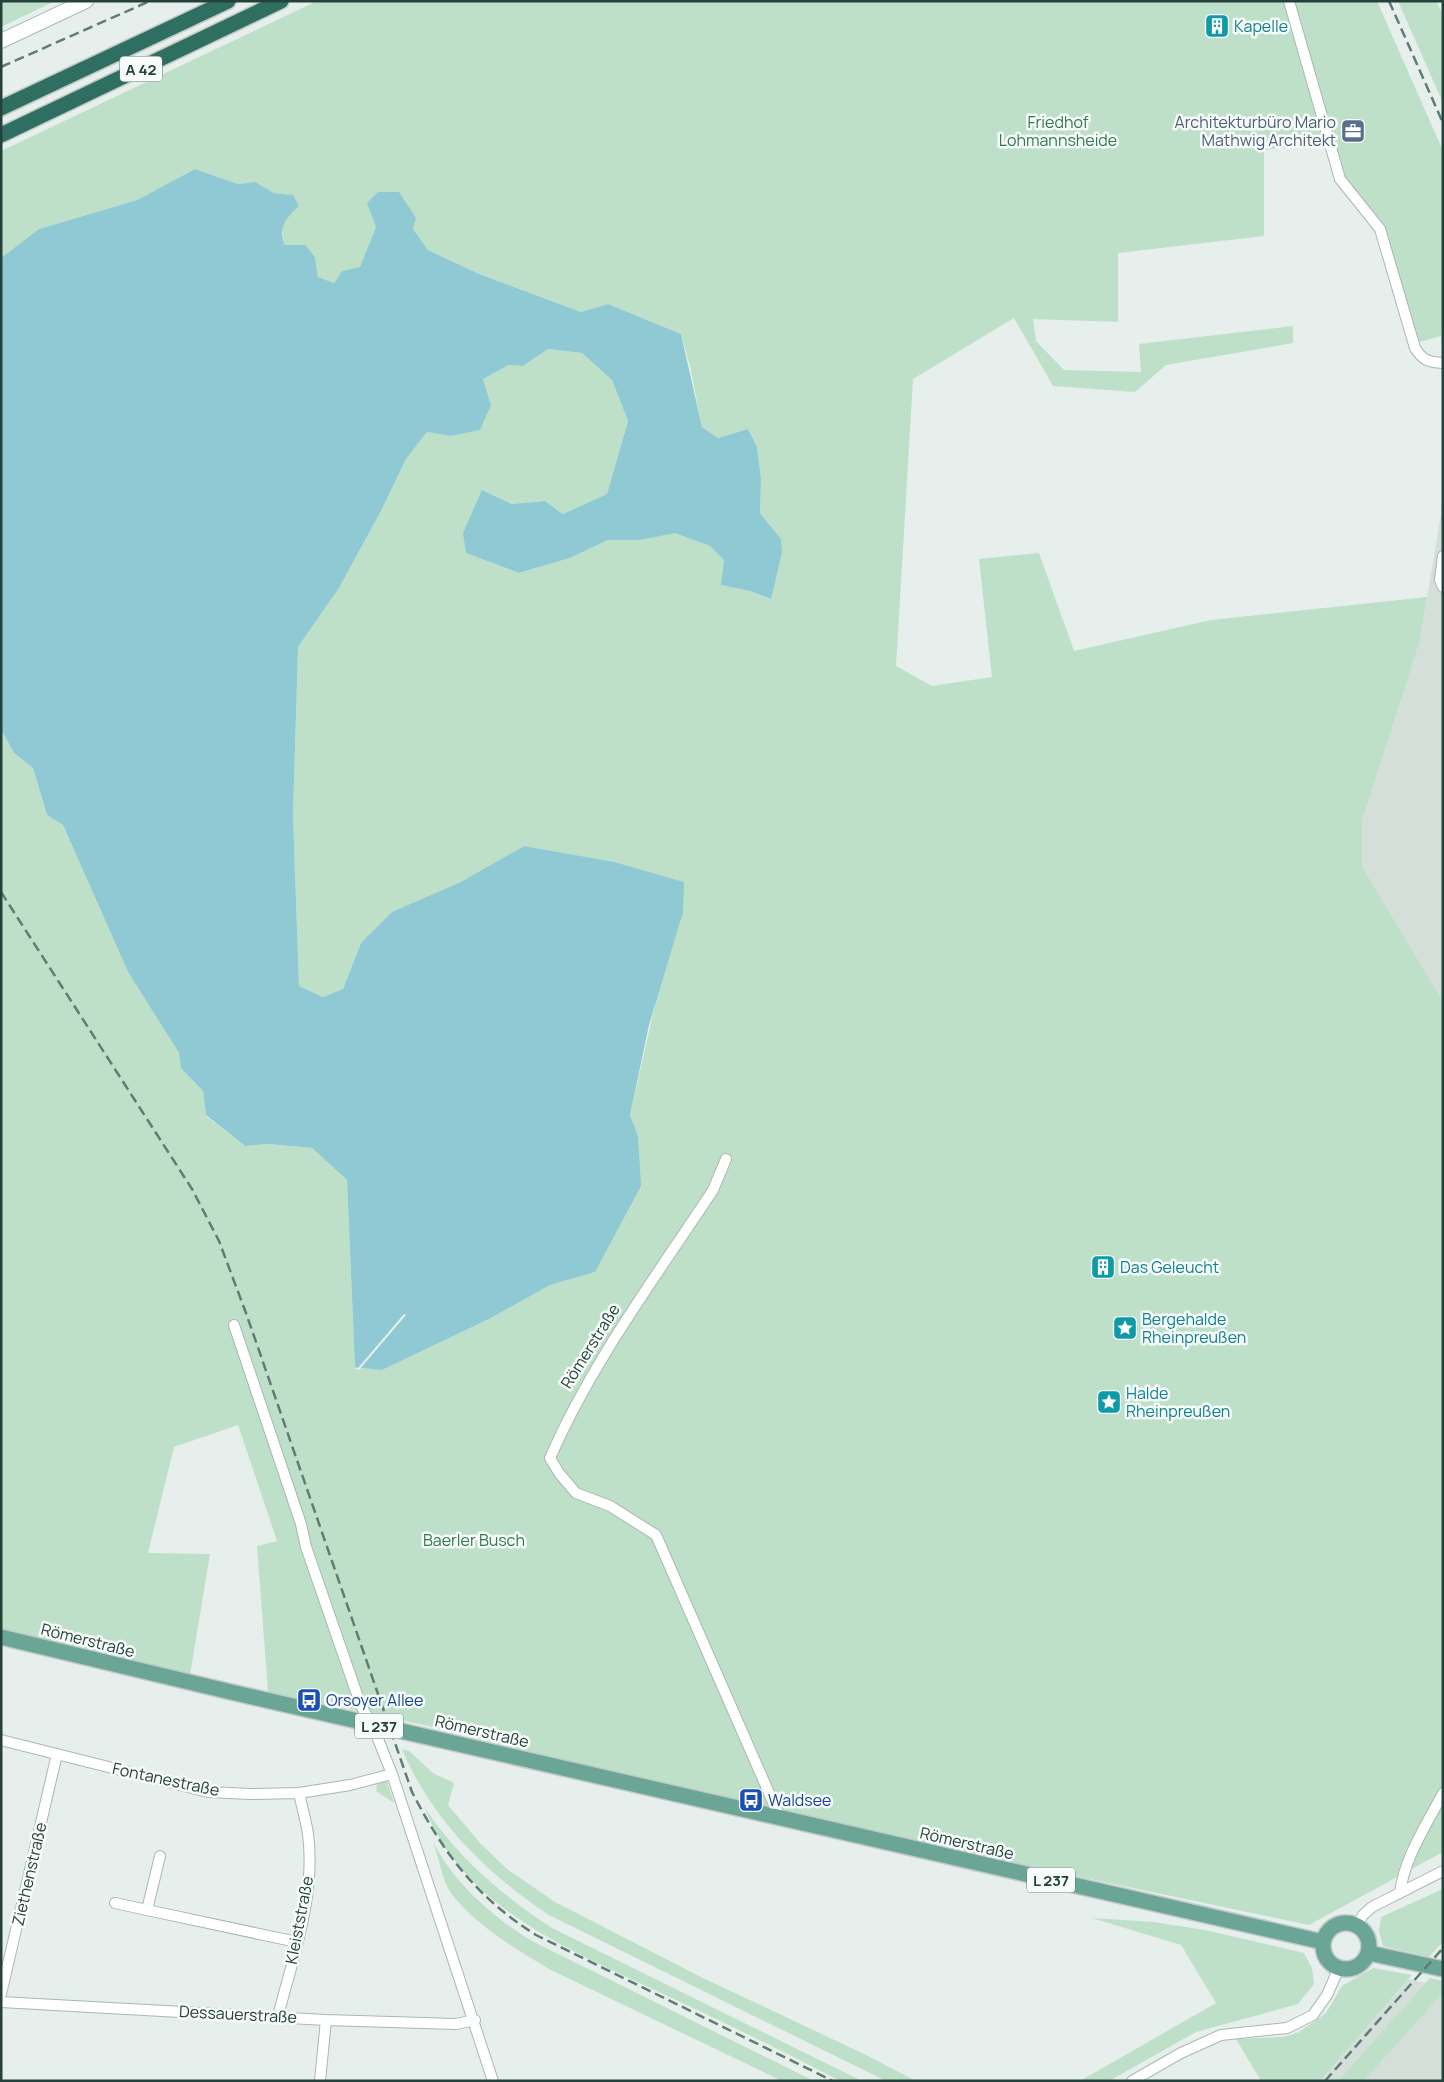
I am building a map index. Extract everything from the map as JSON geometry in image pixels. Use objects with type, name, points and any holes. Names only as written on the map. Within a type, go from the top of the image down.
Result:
[{"type":"highway","name":"A 42","points":[[1,108],[228,1]]},
{"type":"highway","name":"A 42","points":[[1,135],[281,1]]},
{"type":"main road","points":[[1,40],[86,1]]},
{"type":"main road","name":"Römerstraße","points":[[1,1637],[1323,1942]]},
{"type":"main road","points":[[1343,1923],[1357,1925],[1369,1940],[1368,1953],[1360,1965],[1353,1968],[1338,1968],[1328,1960],[1323,1942],[1326,1934],[1336,1925],[1343,1923]]},
{"type":"main road","points":[[1368,1953],[1443,1969]]},
{"type":"street","points":[[1289,1],[1340,179],[1380,229],[1415,348],[1421,357],[1428,362],[1443,363]]},
{"type":"street","points":[[1443,556],[1440,580],[1443,587]]},
{"type":"street","name":"Römerstraße","points":[[726,1159],[713,1190],[588,1380],[550,1458],[559,1473],[576,1493],[610,1506],[656,1536],[780,1818]]},
{"type":"street","points":[[234,1325],[301,1524],[306,1547],[361,1706],[372,1724],[392,1774],[475,2020],[493,2081]]},
{"type":"street","name":"Fontanestraße","points":[[1,1740],[208,1792],[252,1794],[299,1793],[350,1785],[392,1774]]},
{"type":"street","name":"Ziethenstraße","points":[[1,1994],[57,1754]]},
{"type":"street","points":[[1400,1894],[1401,1881],[1408,1864],[1443,1792]]},
{"type":"street","name":"Kleiststraße","points":[[278,2016],[297,1942],[309,1876],[308,1834],[299,1793]]},
{"type":"street","points":[[147,1910],[160,1856]]},
{"type":"street","points":[[1357,1925],[1363,1915],[1372,1907],[1443,1872]]},
{"type":"street","points":[[114,1903],[297,1942]]},
{"type":"street","points":[[1132,2081],[1181,2053],[1221,2035],[1287,2028],[1313,2015],[1327,1995],[1338,1968]]},
{"type":"street","name":"Dessauerstraße","points":[[1,2002],[326,2020],[456,2024],[475,2020]]},
{"type":"street","points":[[320,2081],[326,2020]]},
{"type":"shaded area","points":[[1443,502],[1443,1001],[1362,866],[1362,821],[1420,641]]},
{"type":"shaded area","points":[[1409,1979],[1426,1983],[1338,2081],[1320,2081]]},
{"type":"shaded area","points":[[1443,1993],[1443,2081],[1364,2081]]},
{"type":"green space","points":[[1,1],[55,1],[1,27]]},
{"type":"green space","points":[[317,1],[1377,1],[1443,151],[1443,329],[1441,336],[1416,343],[1382,228],[1342,177],[1328,142],[1264,150],[1264,236],[1118,253],[1118,322],[1033,319],[1036,341],[1064,370],[1141,372],[1139,344],[1293,326],[1293,343],[1166,365],[1135,392],[1053,386],[1014,318],[913,379],[896,666],[932,686],[992,677],[979,559],[1039,553],[1074,651],[1211,620],[1427,597],[1420,641],[1362,821],[1362,866],[1443,1001],[1443,1852],[1309,1925],[770,1812],[424,1725],[268,1692],[257,1546],[277,1541],[238,1425],[174,1447],[148,1553],[210,1554],[190,1675],[1,1629],[1,729],[14,753],[33,768],[47,815],[63,825],[128,972],[179,1053],[181,1068],[203,1091],[206,1116],[245,1146],[269,1144],[312,1148],[347,1180],[355,1366],[382,1370],[491,1318],[550,1285],[595,1272],[638,1136],[630,1115],[683,882],[615,862],[524,846],[361,943],[343,989],[323,997],[299,986],[293,815],[298,647],[339,588],[382,509],[406,459],[427,432],[450,436],[491,405],[483,379],[509,365],[523,366],[548,349],[582,353],[612,380],[628,421],[607,494],[563,514],[545,501],[513,504],[482,490],[466,553],[520,573],[570,558],[608,540],[640,540],[675,532],[710,546],[724,560],[722,585],[750,591],[771,599],[781,539],[760,513],[761,478],[757,447],[748,429],[718,438],[702,427],[690,366],[681,334],[608,304],[581,312],[477,273],[428,250],[413,229],[376,227],[360,268],[342,271],[334,283],[318,277],[315,257],[285,245],[283,227],[293,195],[274,193],[255,182],[238,184],[195,169],[137,200],[39,229],[1,258],[1,151]]},
{"type":"green space","points":[[1398,1],[1436,1],[1443,15],[1443,103]]},
{"type":"green space","points":[[402,1749],[409,1751],[433,1773],[454,1783],[448,1805],[480,1843],[507,1869],[555,1902],[703,1978],[864,2054],[916,2081],[886,2081],[549,1915],[504,1882],[463,1843],[428,1799]]},
{"type":"green space","points":[[387,1781],[394,1803],[376,1791],[377,1783]]},
{"type":"green space","points":[[425,1808],[452,1843],[482,1875],[516,1903],[552,1928],[862,2081],[840,2081],[565,1947],[530,1926],[497,1903],[467,1876],[443,1844]]},
{"type":"green space","points":[[433,1842],[463,1885],[488,1909],[530,1940],[814,2081],[782,2081],[551,1970],[524,1954],[472,1916],[451,1893],[443,1875]]},
{"type":"green space","points":[[1443,1889],[1443,1942],[1429,1957],[1383,1946],[1379,1931],[1381,1917]]},
{"type":"green space","points":[[1092,1918],[1153,1922],[1205,1930],[1304,1953],[1312,1968],[1314,1984],[1298,2004],[1196,2032],[1109,2081],[1080,2081],[1216,2003],[1181,1945]]},
{"type":"green space","points":[[1373,1968],[1412,1975],[1320,2081],[1261,2081],[1236,2039],[1284,2037],[1299,2032],[1326,2013],[1342,1986]]},
{"type":"green space","points":[[1430,1978],[1443,1981],[1443,1993],[1364,2081],[1338,2081]]},
{"type":"water","points":[[195,169],[238,184],[255,182],[274,193],[293,195],[299,206],[284,223],[282,234],[285,245],[305,245],[315,257],[318,277],[334,283],[342,271],[360,267],[376,227],[367,203],[378,192],[399,192],[416,218],[413,229],[428,250],[477,273],[581,312],[608,304],[681,334],[702,427],[718,438],[748,429],[757,447],[761,478],[760,513],[781,539],[782,552],[771,599],[750,591],[721,585],[724,560],[710,546],[675,533],[640,540],[608,540],[570,558],[519,573],[466,553],[463,533],[482,490],[512,504],[545,501],[563,514],[607,494],[628,421],[612,380],[582,353],[548,349],[523,366],[509,365],[483,379],[491,405],[480,430],[450,436],[427,432],[406,459],[382,509],[339,588],[298,647],[293,815],[299,986],[323,997],[343,989],[361,943],[392,912],[461,882],[524,846],[615,862],[684,882],[683,912],[649,1025],[630,1115],[638,1136],[641,1186],[595,1272],[550,1285],[491,1318],[382,1370],[355,1367],[347,1180],[312,1148],[269,1144],[245,1146],[206,1115],[203,1091],[181,1068],[179,1053],[128,972],[63,825],[47,815],[33,768],[14,753],[1,729],[1,258],[39,229],[137,200]]},
{"type":"pier","points":[[404,1314],[406,1315],[359,1370],[353,1368],[358,1368]]},
{"type":"railway","points":[[1,67],[150,1]]},
{"type":"railway","points":[[1389,1],[1443,123]]},
{"type":"railway","points":[[1,892],[192,1189],[219,1241],[246,1313],[412,1792],[449,1854],[479,1889],[496,1905],[536,1935],[833,2081]]},
{"type":"railway","points":[[1325,2081],[1443,1948]]},
{"type":"place","name":"Kapelle","points":[[1217,26]]},
{"type":"place","name":"Architekturbüro Mario Mathwig Architekt","points":[[1353,131]]},
{"type":"place","name":"Das Geleucht","points":[[1103,1267]]},
{"type":"place","name":"Bergehalde Rheinpreußen","points":[[1125,1328]]},
{"type":"place","name":"Halde Rheinpreußen","points":[[1109,1402]]},
{"type":"place","name":"Orsoyer Allee","points":[[309,1700]]},
{"type":"place","name":"Waldsee","points":[[751,1800]]},
{"type":"park label","name":"Friedhof Lohmannsheide","points":[[1058,131]]},
{"type":"park label","name":"Baerler Busch","points":[[474,1540]]}]
